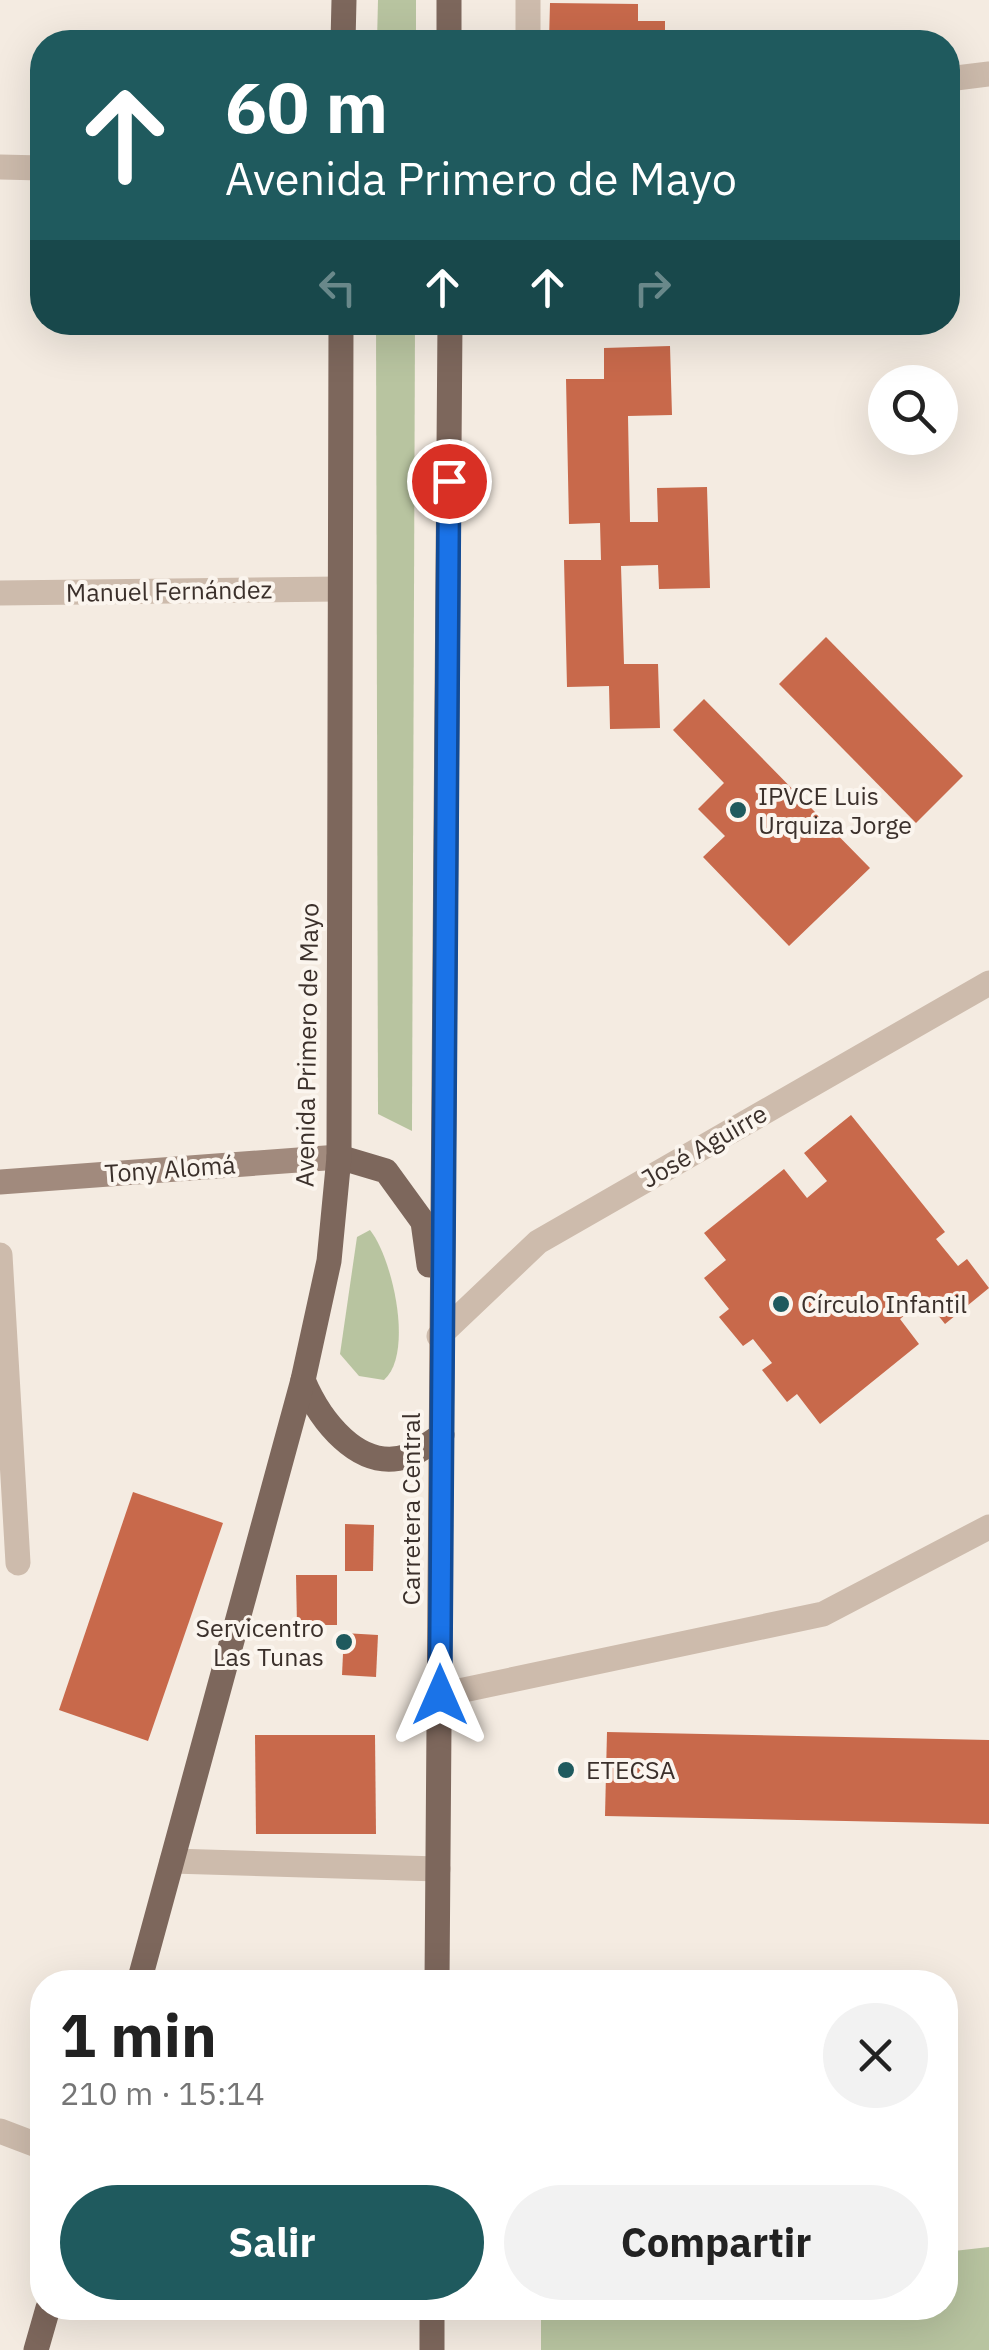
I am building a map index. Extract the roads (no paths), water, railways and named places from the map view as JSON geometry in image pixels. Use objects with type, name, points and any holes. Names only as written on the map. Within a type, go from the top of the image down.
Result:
[{"type":"main road","points":[[343,30],[344,0]]},
{"type":"main road","points":[[448,0],[449,30]]},
{"type":"main road","name":"Avenida Primero de Mayo","points":[[142,1970],[303,1380],[329,1260],[339,1156],[341,335]]},
{"type":"main road","points":[[440,1336],[446,1076],[450,335]]},
{"type":"main road","points":[[339,1156],[386,1171],[423,1222],[440,1336]]},
{"type":"main road","name":"Carretera Central","points":[[437,1970],[440,1336]]},
{"type":"main road","points":[[303,1380],[317,1414],[345,1441],[375,1458],[406,1457],[442,1436]]},
{"type":"main road","points":[[36,2350],[45,2320]]},
{"type":"main road","points":[[432,2320],[432,2350]]},
{"type":"street","points":[[528,0],[528,30]]},
{"type":"street","points":[[960,78],[989,74]]},
{"type":"street","points":[[0,167],[30,168]]},
{"type":"street","name":"Manuel Fernández","points":[[0,592],[338,589]]},
{"type":"street","name":"José Aguirre","points":[[440,1336],[538,1242],[989,983]]},
{"type":"street","name":"Tony Alomá","points":[[0,1182],[339,1156]]},
{"type":"street","points":[[0,1255],[18,1563]]},
{"type":"street","points":[[440,1695],[823,1614],[989,1528]]},
{"type":"street","points":[[172,1861],[438,1869]]},
{"type":"street","points":[[0,2131],[30,2142]]},
{"type":"place","name":"IPVCE Luis Urquiza Jorge","points":[[738,810]]},
{"type":"place","name":"Círculo Infantil","points":[[781,1304]]},
{"type":"place","name":"Servicentro Las Tunas","points":[[344,1642]]},
{"type":"place","name":"ETECSA","points":[[566,1770]]}]
